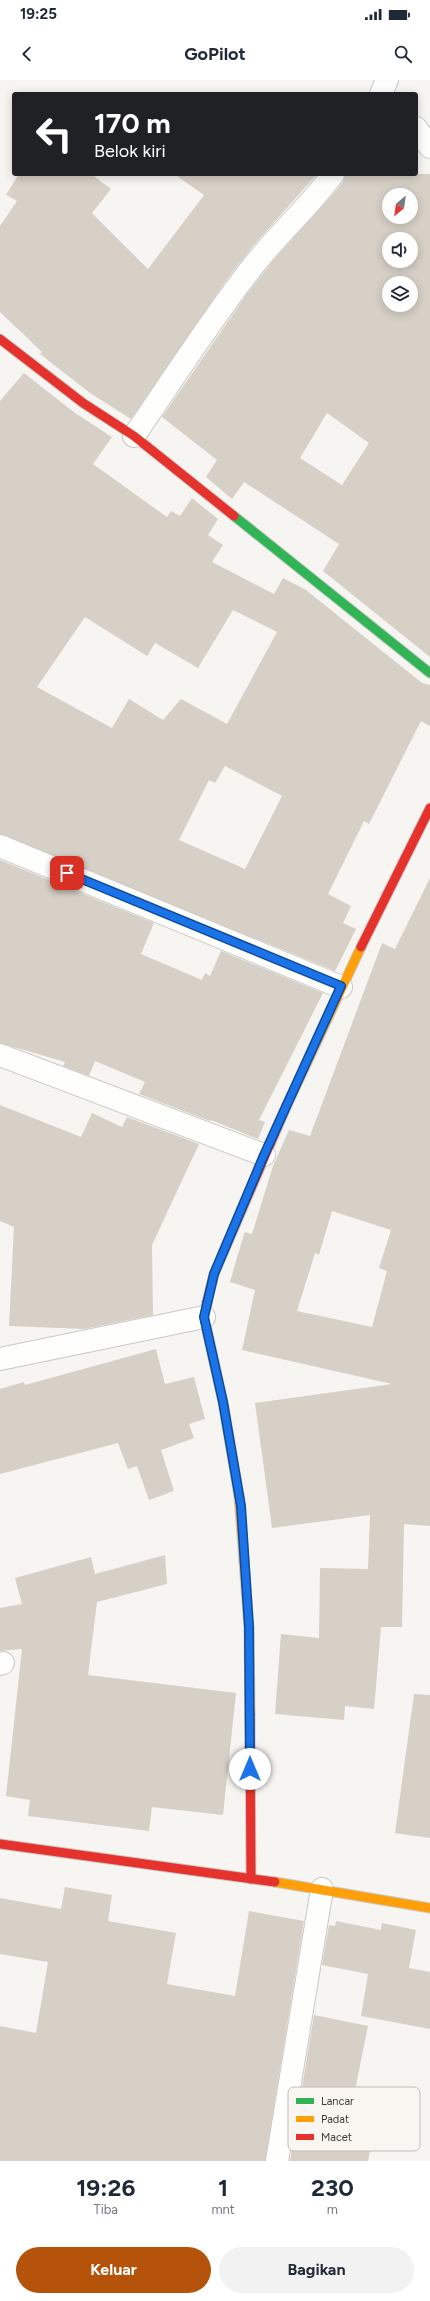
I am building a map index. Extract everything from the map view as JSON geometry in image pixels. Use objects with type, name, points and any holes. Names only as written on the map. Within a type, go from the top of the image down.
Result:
[{"type":"street","points":[[418,131],[430,147]]},
{"type":"street","points":[[134,436],[211,322],[254,265],[317,196],[332,176]]},
{"type":"street","points":[[0,339],[83,403],[134,436],[430,673]]},
{"type":"street","points":[[251,1879],[249,1627],[241,1506],[223,1402],[204,1317],[214,1274],[264,1155],[341,986],[430,808]]},
{"type":"street","points":[[0,846],[341,986]]},
{"type":"street","points":[[0,1055],[264,1155]]},
{"type":"street","points":[[0,1359],[204,1317]]},
{"type":"street","points":[[0,1844],[322,1888],[430,1908]]},
{"type":"street","points":[[289,2087],[322,1888]]},
{"type":"street","points":[[277,2161],[288,2094]]},
{"type":"building","points":[[418,174],[430,174],[430,657],[323,571],[339,544],[244,482],[232,499],[206,477],[217,460],[162,417],[247,294],[272,262],[333,194],[343,182],[344,176],[418,176]],"holes":[[[327,413],[369,443],[342,485],[300,458]]]},
{"type":"building","points":[[18,176],[94,176],[111,189],[92,213],[148,269],[204,195],[177,176],[315,176],[253,246],[227,279],[131,419],[90,393],[40,354],[42,352],[0,312],[0,226],[17,201],[6,195]]},
{"type":"building","points":[[24,373],[75,413],[112,437],[93,464],[167,517],[171,511],[180,516],[192,498],[218,519],[208,535],[223,545],[212,562],[274,594],[283,578],[306,590],[422,683],[430,685],[430,726],[421,721],[369,824],[364,821],[328,894],[351,906],[343,923],[356,929],[335,971],[0,834],[0,401]],"holes":[[[233,610],[277,632],[227,724],[181,699],[163,720],[129,699],[112,728],[37,687],[85,617],[147,656],[155,643],[198,668]],[[225,766],[282,796],[245,869],[179,840],[209,780],[215,783]]]},
{"type":"building","points":[[0,860],[154,923],[141,954],[202,980],[205,973],[210,976],[221,951],[323,993],[259,1120],[265,1122],[258,1139],[139,1094],[145,1082],[95,1061],[89,1076],[63,1066],[65,1062],[0,1043]]},
{"type":"building","points":[[430,878],[430,1526],[404,1524],[402,1627],[381,1627],[374,1709],[345,1706],[344,1720],[275,1714],[281,1634],[319,1638],[320,1568],[368,1569],[370,1515],[272,1528],[255,1403],[392,1384],[242,1350],[255,1290],[230,1282],[244,1234],[245,1232],[252,1234],[273,1166],[289,1130],[310,1136],[382,943],[395,949]],"holes":[[[332,1211],[391,1230],[379,1268],[387,1271],[372,1327],[297,1311],[315,1253],[319,1255]]]},
{"type":"building","points":[[0,1105],[81,1137],[92,1113],[122,1127],[127,1117],[199,1144],[152,1245],[153,1315],[84,1329],[9,1326],[14,1227],[0,1221]]},
{"type":"building","points":[[156,1349],[165,1384],[194,1377],[205,1419],[189,1424],[194,1438],[161,1450],[174,1491],[149,1500],[137,1466],[128,1469],[118,1443],[0,1474],[0,1389],[24,1382],[25,1385]]},
{"type":"building","points":[[165,1555],[167,1584],[97,1602],[88,1675],[236,1693],[223,1815],[152,1807],[149,1831],[28,1816],[30,1800],[6,1796],[22,1649],[0,1651],[0,1608],[22,1604],[15,1578],[91,1557],[95,1574]]},
{"type":"building","points":[[414,1694],[430,1695],[430,1838],[395,1833]]},
{"type":"building","points":[[65,1887],[112,1895],[108,1921],[176,1933],[167,1984],[235,1996],[249,1911],[304,1921],[265,2161],[0,2161],[0,2026],[36,2033],[48,1962],[0,1954],[0,1898],[61,1909]]},
{"type":"building","points":[[336,1921],[381,1930],[382,1923],[416,1930],[409,1968],[430,1972],[430,2029],[361,2016],[368,1974],[322,1965],[329,1925],[335,1926]]},
{"type":"building","points":[[314,2015],[368,2026],[356,2087],[302,2087]]},
{"type":"building","points":[[292,2151],[370,2151],[368,2161],[290,2161]]},
{"type":"traffic: fast","points":[[234,516],[430,673]]},
{"type":"traffic: fast","points":[[207,1302],[204,1317],[223,1402],[239,1496]]},
{"type":"traffic: slow","points":[[287,1105],[361,947]]},
{"type":"traffic: slow","points":[[239,1496],[249,1627],[250,1714]]},
{"type":"traffic: slow","points":[[275,1882],[430,1908]]},
{"type":"traffic: jam","points":[[0,339],[83,403],[134,436],[234,516]]},
{"type":"traffic: jam","points":[[361,947],[430,808]]},
{"type":"traffic: jam","points":[[207,1302],[214,1274],[287,1105]]},
{"type":"traffic: jam","points":[[250,1714],[251,1879]]},
{"type":"traffic: jam","points":[[0,1844],[275,1882]]},
{"type":"route","points":[[67,873],[341,986],[264,1155],[214,1274],[204,1317],[223,1402],[241,1506],[249,1627],[250,1769]]}]
